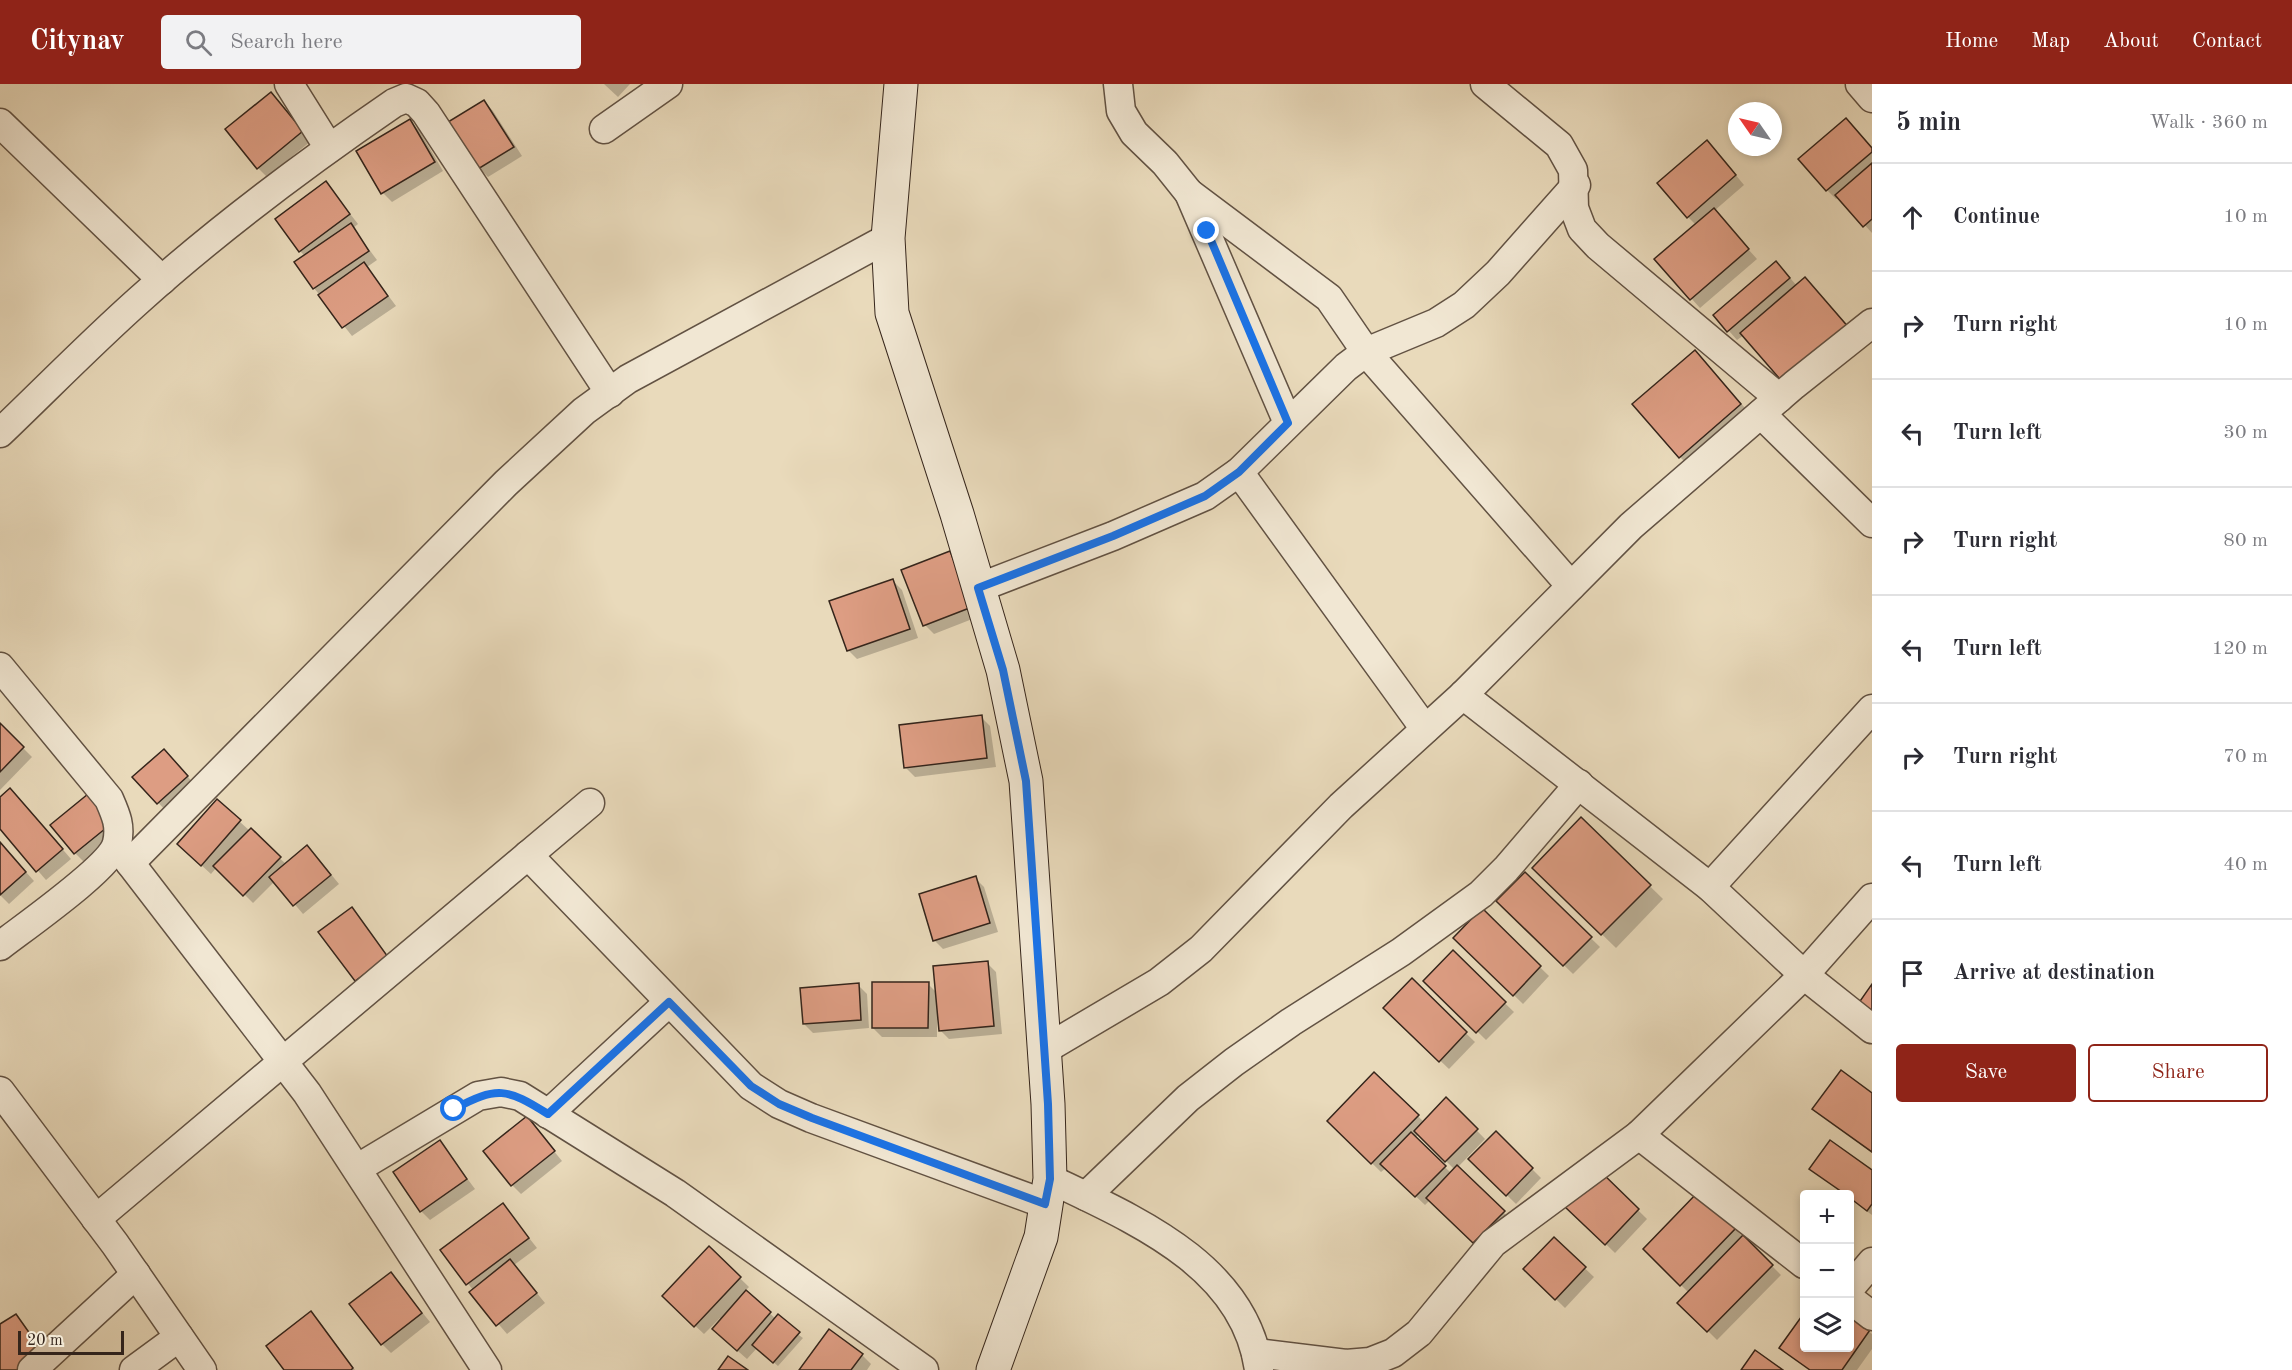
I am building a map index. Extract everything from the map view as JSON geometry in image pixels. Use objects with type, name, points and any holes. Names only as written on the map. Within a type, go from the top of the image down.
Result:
[{"type":"street","points":[[289,84],[329,148]]},
{"type":"street","points":[[604,129],[668,84]]},
{"type":"street","points":[[901,84],[888,238],[891,313],[1003,670],[1026,781],[1044,1050],[1047,1192],[1041,1237],[993,1370]]},
{"type":"street","points":[[1118,84],[1121,111],[1134,133],[1166,163],[1189,193],[1288,423]]},
{"type":"street","points":[[1485,84],[1559,145],[1573,171],[1574,208],[1582,229],[1770,406],[1872,523]]},
{"type":"street","points":[[1860,84],[1872,98]]},
{"type":"street","points":[[0,433],[162,280],[250,206],[394,103],[406,98],[417,103],[610,393]]},
{"type":"street","points":[[0,123],[162,280]]},
{"type":"street","points":[[978,588],[1205,496],[1239,472],[1318,392],[1366,352],[1436,323],[1464,305],[1498,273],[1575,185]]},
{"type":"street","points":[[1189,193],[1329,298],[1366,352],[1571,586]]},
{"type":"street","points":[[0,946],[94,873],[123,854],[544,446],[610,393],[628,379],[888,238]]},
{"type":"street","points":[[1044,1050],[1159,982],[1201,949],[1341,806],[1463,695],[1631,526],[1770,406],[1872,323]]},
{"type":"street","points":[[1239,472],[1425,729]]},
{"type":"street","points":[[0,667],[109,799],[119,823],[123,854],[282,1061],[358,1168],[487,1370]]},
{"type":"street","points":[[1463,695],[1710,888],[1804,975],[1872,1029]]},
{"type":"street","points":[[1710,888],[1872,709]]},
{"type":"street","points":[[1086,1196],[1188,1098],[1225,1069],[1291,1022],[1401,952],[1481,894],[1506,869],[1579,784]]},
{"type":"street","points":[[96,1218],[590,803]]},
{"type":"street","points":[[528,855],[751,1086],[779,1104],[812,1118],[1047,1192],[1086,1196],[1119,1212],[1180,1248],[1215,1281],[1242,1317],[1258,1362],[1346,1364],[1370,1362],[1394,1353],[1419,1333],[1493,1243],[1639,1135],[1804,975],[1872,898]]},
{"type":"street","points":[[548,1114],[669,1002]]},
{"type":"street","points":[[0,1092],[96,1218],[202,1370]]},
{"type":"street","points":[[358,1168],[478,1096],[501,1092],[520,1096],[675,1192],[924,1370]]},
{"type":"street","points":[[1639,1135],[1800,1261]]},
{"type":"street","points":[[1854,1283],[1872,1262]]},
{"type":"street","points":[[32,1370],[136,1274]]},
{"type":"street","points":[[1854,1302],[1872,1316]]},
{"type":"street","points":[[134,1370],[179,1337]]},
{"type":"building","points":[[271,92],[303,131],[257,169],[225,129]]},
{"type":"building","points":[[484,100],[514,147],[478,169],[448,122]]},
{"type":"building","points":[[1846,118],[1872,148],[1872,152],[1826,191],[1798,159]]},
{"type":"building","points":[[410,119],[435,162],[381,194],[356,151]]},
{"type":"building","points":[[1707,140],[1736,175],[1687,218],[1657,183]]},
{"type":"building","points":[[1872,163],[1872,219],[1863,227],[1835,195]]},
{"type":"building","points":[[326,181],[350,214],[299,252],[275,219]]},
{"type":"building","points":[[1714,208],[1749,249],[1690,300],[1654,259]]},
{"type":"building","points":[[351,223],[369,251],[313,289],[294,262]]},
{"type":"building","points":[[1776,261],[1790,278],[1727,332],[1713,315]]},
{"type":"building","points":[[364,262],[388,296],[342,328],[318,295]]},
{"type":"building","points":[[1805,277],[1850,329],[1785,385],[1740,333]]},
{"type":"building","points":[[1695,350],[1741,404],[1679,458],[1632,404]]},
{"type":"building","points":[[950,551],[972,607],[923,626],[901,570]]},
{"type":"building","points":[[893,579],[910,629],[847,651],[829,601]]},
{"type":"building","points":[[982,715],[987,758],[904,768],[899,725]]},
{"type":"building","points":[[0,723],[24,747],[0,772]]},
{"type":"building","points":[[164,749],[188,776],[157,804],[132,777]]},
{"type":"building","points":[[10,788],[63,849],[36,872],[0,829],[0,797]]},
{"type":"building","points":[[88,794],[111,824],[74,854],[50,825]]},
{"type":"building","points":[[217,799],[241,820],[201,866],[177,844]]},
{"type":"building","points":[[1581,817],[1651,885],[1601,935],[1532,868]]},
{"type":"building","points":[[251,828],[281,857],[243,896],[213,866]]},
{"type":"building","points":[[0,842],[26,872],[0,895]]},
{"type":"building","points":[[307,845],[331,875],[293,906],[269,877]]},
{"type":"building","points":[[1525,872],[1592,937],[1563,966],[1496,901]]},
{"type":"building","points":[[976,876],[990,923],[933,941],[919,894]]},
{"type":"building","points":[[352,907],[388,957],[355,981],[318,932]]},
{"type":"building","points":[[1482,908],[1541,966],[1513,996],[1453,938]]},
{"type":"building","points":[[1453,950],[1506,1002],[1476,1033],[1423,981]]},
{"type":"building","points":[[988,961],[994,1026],[939,1031],[933,966]]},
{"type":"building","points":[[1412,978],[1467,1032],[1439,1062],[1383,1008]]},
{"type":"building","points":[[872,982],[929,982],[928,1028],[872,1028]]},
{"type":"building","points":[[859,983],[861,1020],[803,1024],[800,988]]},
{"type":"building","points":[[1872,984],[1872,1014],[1858,1004]]},
{"type":"building","points":[[1841,1070],[1872,1093],[1872,1152],[1812,1109]]},
{"type":"building","points":[[1374,1072],[1419,1115],[1371,1164],[1327,1121]]},
{"type":"building","points":[[1446,1097],[1478,1129],[1445,1162],[1414,1131]]},
{"type":"building","points":[[527,1116],[555,1151],[511,1186],[483,1151]]},
{"type":"building","points":[[1496,1131],[1533,1168],[1506,1196],[1468,1159]]},
{"type":"building","points":[[1411,1132],[1446,1166],[1415,1197],[1380,1164]]},
{"type":"building","points":[[440,1140],[467,1179],[420,1212],[393,1172]]},
{"type":"building","points":[[1830,1140],[1872,1170],[1872,1204],[1867,1211],[1854,1201],[1854,1190],[1839,1190],[1809,1169]]},
{"type":"building","points":[[1457,1165],[1505,1211],[1473,1243],[1426,1198]]},
{"type":"building","points":[[1599,1170],[1639,1209],[1605,1245],[1564,1206]]},
{"type":"building","points":[[1698,1192],[1736,1228],[1680,1286],[1643,1249]]},
{"type":"building","points":[[503,1203],[529,1238],[466,1285],[440,1250]]},
{"type":"building","points":[[1743,1235],[1773,1265],[1707,1332],[1677,1303]]},
{"type":"building","points":[[1554,1237],[1586,1267],[1555,1300],[1523,1269]]},
{"type":"building","points":[[709,1246],[741,1277],[694,1327],[662,1296]]},
{"type":"building","points":[[510,1259],[537,1293],[496,1326],[469,1292]]},
{"type":"building","points":[[391,1272],[422,1313],[381,1345],[349,1304]]},
{"type":"building","points":[[746,1290],[771,1312],[737,1351],[712,1329]]},
{"type":"building","points":[[311,1311],[353,1368],[351,1370],[284,1370],[266,1346]]},
{"type":"building","points":[[16,1314],[40,1348],[17,1370],[0,1370],[0,1324]]},
{"type":"building","points":[[778,1314],[800,1332],[773,1363],[752,1345]]},
{"type":"building","points":[[1800,1319],[1800,1352],[1854,1352],[1854,1319],[1870,1330],[1842,1370],[1810,1370],[1779,1348]]},
{"type":"building","points":[[829,1329],[863,1354],[851,1370],[799,1370]]},
{"type":"building","points":[[1755,1350],[1783,1370],[1741,1370]]},
{"type":"building","points":[[728,1356],[748,1370],[718,1370]]},
{"type":"route","points":[[454,1109],[478,1096],[501,1092],[520,1096],[548,1114],[669,1002],[751,1086],[779,1104],[1045,1204],[1050,1179],[1048,1104],[1026,781],[1003,670],[978,588],[1113,536],[1205,496],[1239,472],[1288,423],[1207,231]]}]
